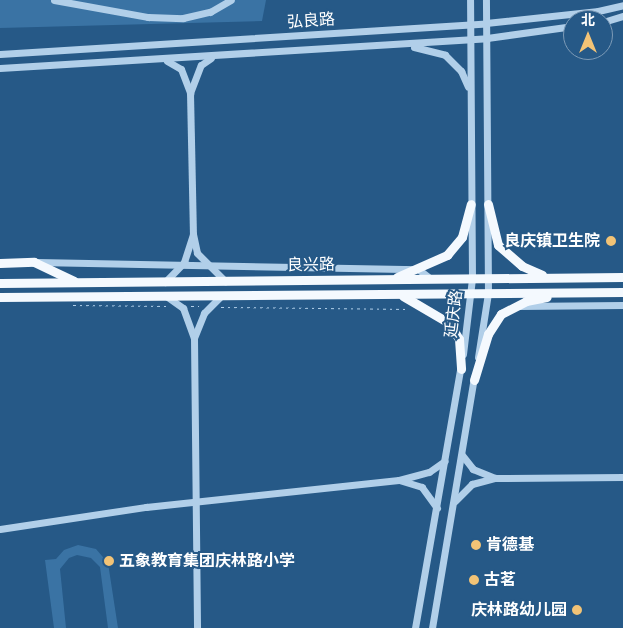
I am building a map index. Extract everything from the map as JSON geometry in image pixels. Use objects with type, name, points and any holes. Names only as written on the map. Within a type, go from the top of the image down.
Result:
[{"type":"main road","points":[[390,279],[418,269],[447,255],[462,236],[471,204]]},
{"type":"main road","points":[[488,204],[498,245],[522,266],[549,278]]},
{"type":"main road","points":[[0,263],[34,262],[77,283]]},
{"type":"main road","name":"良兴路","points":[[0,284],[623,277]]},
{"type":"main road","name":"良兴路","points":[[0,297],[623,292]]},
{"type":"main road","points":[[474,380],[488,334],[498,318],[513,306],[573,293]]},
{"type":"main road","points":[[395,294],[416,301],[449,323],[459,339],[460,370]]},
{"type":"street","points":[[54,0],[148,17],[183,18],[210,12],[230,0]]},
{"type":"street","name":"延庆路","points":[[415,628],[446,460],[471,293],[470,0]]},
{"type":"street","name":"延庆路","points":[[432,627],[488,293],[486,0]]},
{"type":"street","name":"弘良路","points":[[0,54],[486,23],[598,11],[623,5]]},
{"type":"street","name":"弘良路","points":[[0,68],[164,60],[389,45],[486,38],[563,27]]},
{"type":"street","points":[[389,45],[425,48],[444,55],[461,71],[470,95]]},
{"type":"street","points":[[190,93],[201,66],[213,57]]},
{"type":"street","points":[[164,60],[180,69],[190,93],[193,234],[197,253],[225,281]]},
{"type":"street","points":[[164,282],[181,265],[193,234]]},
{"type":"street","points":[[34,262],[418,269],[431,279]]},
{"type":"street","points":[[197,628],[194,338],[198,323],[209,307],[222,295]]},
{"type":"street","points":[[166,296],[180,306],[194,338]]},
{"type":"street","points":[[513,306],[623,305]]},
{"type":"street","points":[[462,454],[473,470],[495,478]]},
{"type":"street","points":[[0,529],[196,502],[399,480],[429,472],[446,460]]},
{"type":"street","points":[[453,504],[472,484],[495,478],[623,477]]},
{"type":"street","points":[[399,480],[422,487],[437,508]]},
{"type":"path","points":[[66,305],[410,309]]},
{"type":"shaded area","points":[[0,0],[266,0],[262,21],[0,28]]},
{"type":"shaded area","points":[[78,545],[96,549],[108,563],[118,628],[108,628],[100,567],[91,558],[77,555],[69,558],[60,569],[66,628],[54,628],[45,560],[56,559],[64,550]]},
{"type":"place","name":"良庆镇卫生院","points":[[611,241]]},
{"type":"place","name":"肯德基","points":[[476,545]]},
{"type":"place","name":"五象教育集团庆林路小学","points":[[109,561]]},
{"type":"place","name":"古茗","points":[[474,580]]},
{"type":"place","name":"庆林路幼儿园","points":[[577,610]]}]
